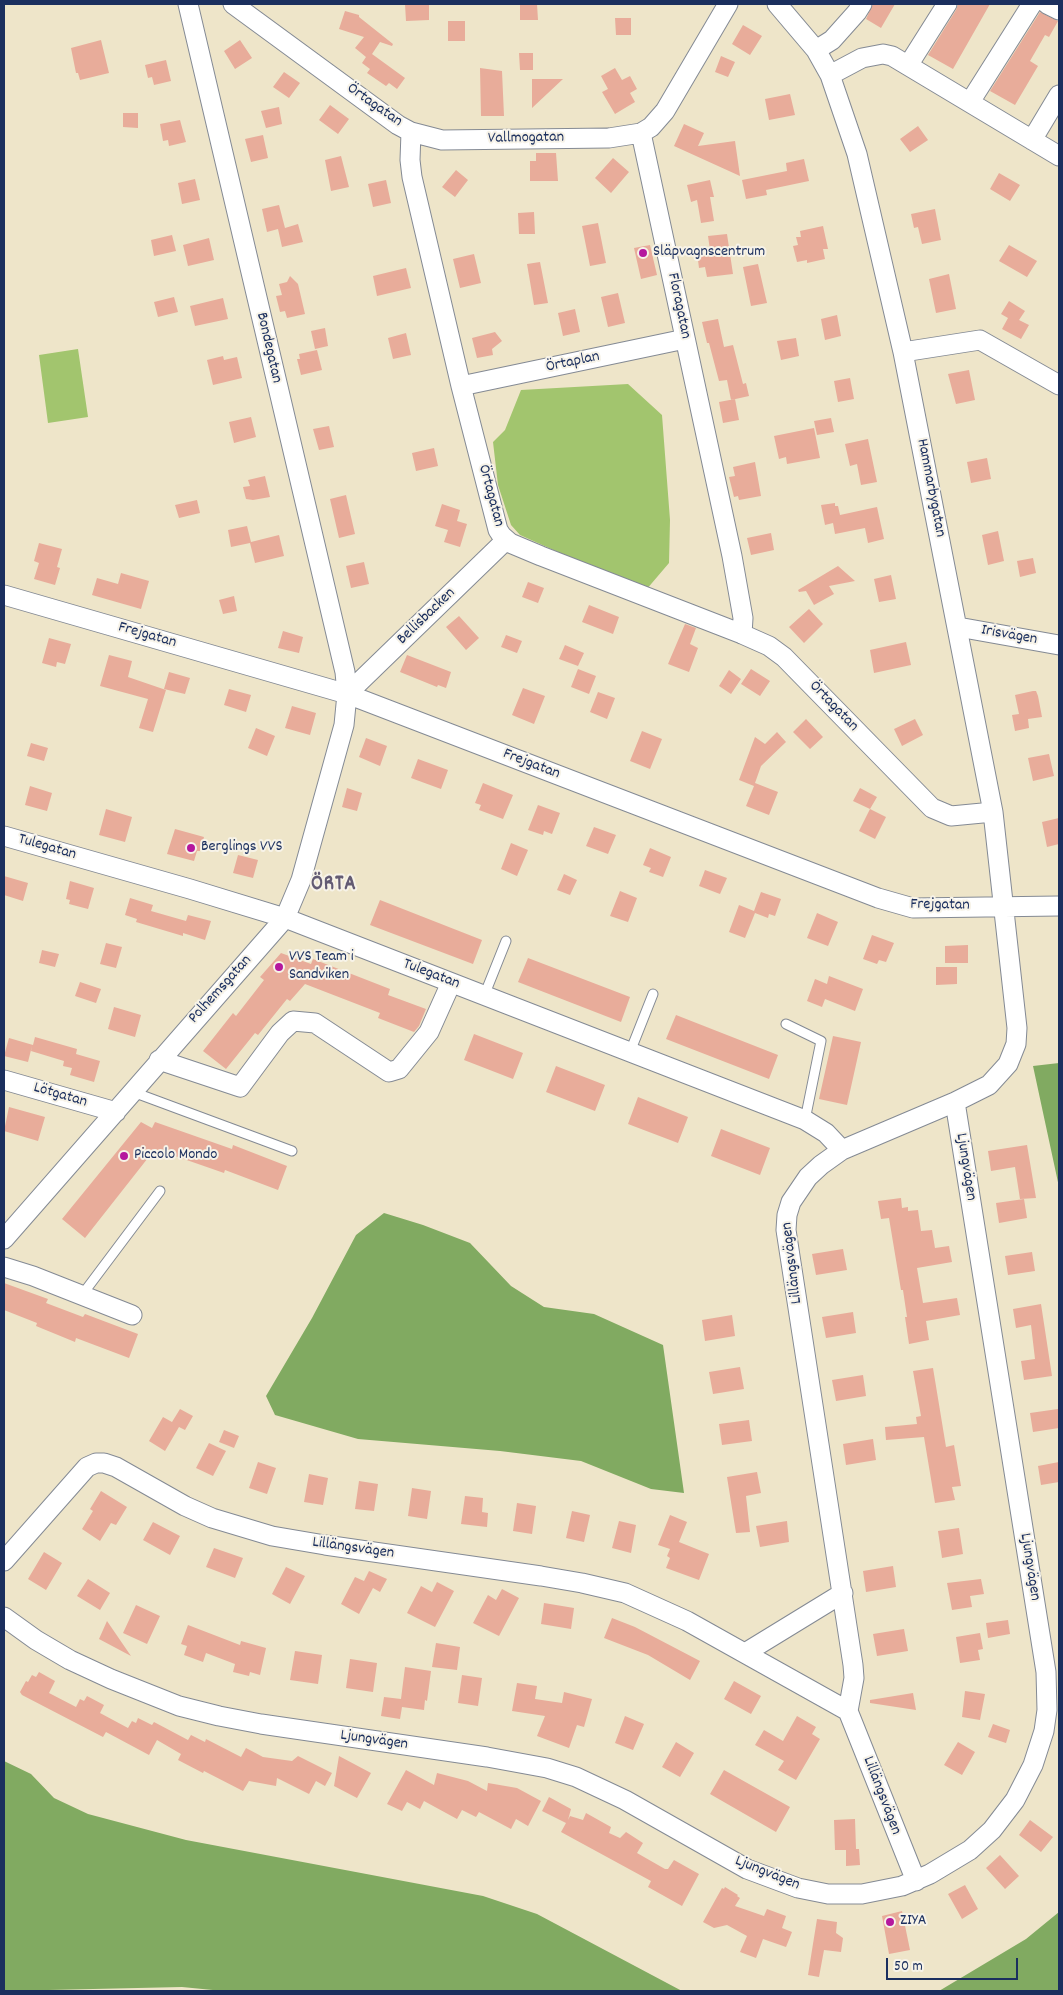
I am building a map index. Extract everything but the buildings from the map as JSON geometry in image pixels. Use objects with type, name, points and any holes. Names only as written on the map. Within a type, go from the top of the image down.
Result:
[{"type":"street","name":"Bondegatan","points":[[188,4],[345,672],[347,694]]},
{"type":"street","name":"Örtagatan","points":[[232,4],[398,125],[411,132],[410,160],[412,177],[461,386],[498,530],[506,540],[541,556],[769,646],[784,657],[932,808],[952,816],[993,812]]},
{"type":"street","points":[[641,133],[651,127],[665,112],[728,4]]},
{"type":"street","name":"Hammarbygatan","points":[[777,4],[816,50],[830,75],[857,154],[903,352],[958,627],[993,812],[1002,907]]},
{"type":"street","points":[[816,50],[832,40],[862,4]]},
{"type":"street","points":[[909,64],[947,4]]},
{"type":"street","points":[[970,102],[1032,4]]},
{"type":"street","points":[[1047,4],[1059,10]]},
{"type":"street","points":[[830,75],[862,58],[874,55],[892,56],[909,64],[1059,156]]},
{"type":"street","points":[[1032,140],[1059,95]]},
{"type":"street","name":"Vallmogatan","points":[[411,132],[442,140],[609,138],[641,133]]},
{"type":"street","name":"Floragatan","points":[[641,133],[732,556],[743,618],[742,634]]},
{"type":"street","name":"Örtaplan","points":[[461,386],[685,340]]},
{"type":"street","points":[[903,352],[980,340],[1059,385]]},
{"type":"street","name":"Bellisbacken","points":[[347,694],[506,540]]},
{"type":"street","name":"Frejgatan","points":[[4,595],[347,694],[878,898],[913,908],[1059,906]]},
{"type":"street","name":"Irisvägen","points":[[958,627],[1059,645]]},
{"type":"street","name":"Polhemsgatan","points":[[4,1239],[285,918],[301,880],[344,725],[347,694]]},
{"type":"street","name":"Tulegatan","points":[[4,836],[285,918],[805,1120],[826,1133],[842,1150]]},
{"type":"street","name":"Lillängsvägen","points":[[916,1881],[848,1711],[854,1678],[843,1593],[786,1230],[787,1216],[798,1188],[821,1164],[842,1150],[955,1102],[989,1085],[1008,1064],[1016,1044],[1017,1028],[1002,907]]},
{"type":"street","points":[[159,1060],[240,1087],[280,1033],[293,1021],[315,1023],[389,1072],[398,1069],[428,1032],[451,982]]},
{"type":"street","name":"Lötgatan","points":[[4,1080],[116,1112]]},
{"type":"street","name":"Ljungvägen","points":[[4,1617],[36,1640],[70,1660],[127,1686],[179,1706],[261,1724],[496,1758],[547,1768],[568,1775],[625,1800],[747,1869],[798,1888],[828,1894],[862,1894],[887,1890],[916,1881],[946,1866],[970,1850],[992,1830],[1020,1793],[1034,1765],[1042,1739],[1047,1710],[1046,1672],[955,1102]]},
{"type":"street","points":[[4,1267],[33,1276],[132,1315]]},
{"type":"street","name":"Lillängsvägen","points":[[5,1554],[87,1467],[96,1463],[104,1463],[116,1467],[185,1506],[212,1518],[272,1536],[541,1576],[625,1593],[688,1621],[848,1711]]},
{"type":"street","points":[[745,1653],[843,1593]]},
{"type":"lane","points":[[484,996],[506,941]]},
{"type":"lane","points":[[630,1052],[654,994]]},
{"type":"lane","points":[[786,1024],[821,1040],[805,1120]]},
{"type":"lane","points":[[133,1092],[292,1150]]},
{"type":"lane","points":[[82,1295],[160,1191]]},
{"type":"green space","points":[[78,349],[88,417],[48,423],[39,355]]},
{"type":"green space","points":[[628,384],[662,415],[670,520],[669,563],[646,590],[520,535],[511,525],[498,485],[493,442],[505,430],[521,390]]},
{"type":"green space","points":[[1059,1063],[1059,1187],[1033,1066]]},
{"type":"green space","points":[[384,1213],[423,1225],[470,1243],[511,1286],[544,1307],[594,1314],[663,1345],[684,1493],[651,1489],[581,1461],[500,1451],[358,1439],[275,1415],[266,1396],[312,1318],[356,1235]]},
{"type":"green space","points":[[4,1761],[31,1774],[54,1798],[88,1814],[186,1840],[483,1896],[537,1914],[682,1991],[223,1991],[182,1987],[4,1991]]},
{"type":"green space","points":[[1059,1912],[1059,1991],[939,1991],[1026,1939]]},
{"type":"place","name":"Släpvagnscentrum","points":[[643,253]]},
{"type":"place","name":"Berglings VVS","points":[[191,848]]},
{"type":"place","name":"VVS Team i Sandviken","points":[[279,967]]},
{"type":"place","name":"Piccolo Mondo","points":[[124,1156]]},
{"type":"place","name":"ZIYA","points":[[890,1922]]},
{"type":"district","name":"ÖRTA","points":[[334,886]]}]
